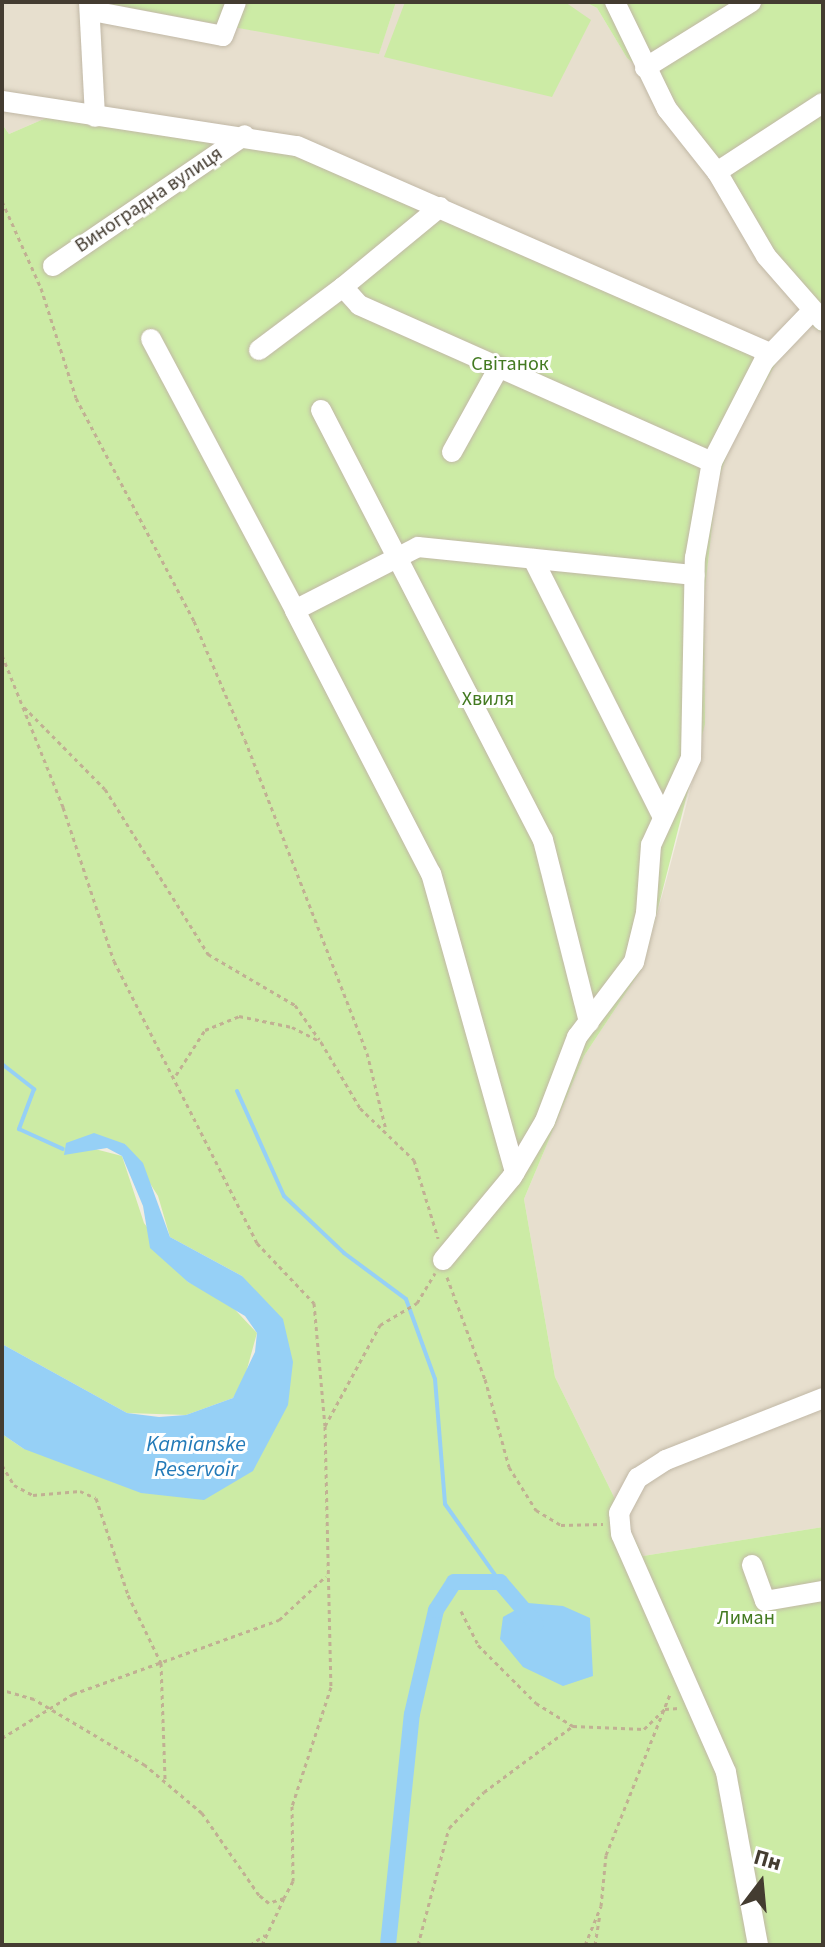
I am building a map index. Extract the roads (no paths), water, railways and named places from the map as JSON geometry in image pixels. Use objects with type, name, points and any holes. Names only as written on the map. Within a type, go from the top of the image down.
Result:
[{"type":"street","points":[[95,117],[91,7],[223,36],[236,2]]},
{"type":"street","points":[[443,1260],[515,1172],[589,1022],[634,962],[646,913],[651,845],[662,815],[691,758],[695,575],[712,462],[770,353],[816,317],[766,256],[717,172],[667,109],[615,2]]},
{"type":"street","points":[[645,68],[751,2]]},
{"type":"street","points":[[2,101],[95,117],[245,135],[344,162],[770,353]]},
{"type":"street","points":[[717,172],[823,103]]},
{"type":"street","name":"Виноградна вулиця","points":[[53,266],[245,135]]},
{"type":"street","points":[[259,350],[343,287],[440,207]]},
{"type":"street","points":[[343,287],[359,305],[712,462]]},
{"type":"street","points":[[151,339],[431,874],[515,1172]]},
{"type":"street","points":[[452,452],[498,369]]},
{"type":"street","points":[[321,410],[543,840],[589,1022]]},
{"type":"street","points":[[295,610],[418,547],[695,575]]},
{"type":"street","points":[[533,559],[662,815]]},
{"type":"street","points":[[758,1945],[726,1772],[621,1534],[619,1513],[638,1478],[666,1460],[823,1398]]},
{"type":"street","points":[[752,1565],[765,1601],[822,1591],[823,1597]]},
{"type":"water","name":"Kamianske Reservoir","points":[[94,1133],[125,1144],[143,1163],[170,1237],[242,1276],[283,1319],[293,1362],[288,1405],[253,1471],[204,1500],[141,1493],[24,1449],[2,1434],[2,1344],[127,1413],[159,1417],[186,1415],[233,1398],[255,1352],[257,1333],[245,1316],[188,1282],[150,1248],[143,1206],[122,1156],[107,1148],[64,1155],[66,1143]]},
{"type":"water","points":[[528,1603],[563,1606],[590,1618],[593,1676],[563,1686],[523,1667],[500,1639],[503,1617]]},
{"type":"waterway","points":[[2,1064],[34,1089],[19,1129],[63,1149]]},
{"type":"waterway","points":[[237,1091],[284,1196],[344,1253],[406,1299],[435,1379],[445,1504],[500,1582]]},
{"type":"waterway","points":[[388,1945],[412,1714],[436,1610],[454,1582],[500,1582],[536,1624]]},
{"type":"park label","name":"Світанок","points":[[510,364]]},
{"type":"park label","name":"Хвиля","points":[[488,699]]},
{"type":"park label","name":"Лиман","points":[[746,1618]]}]
